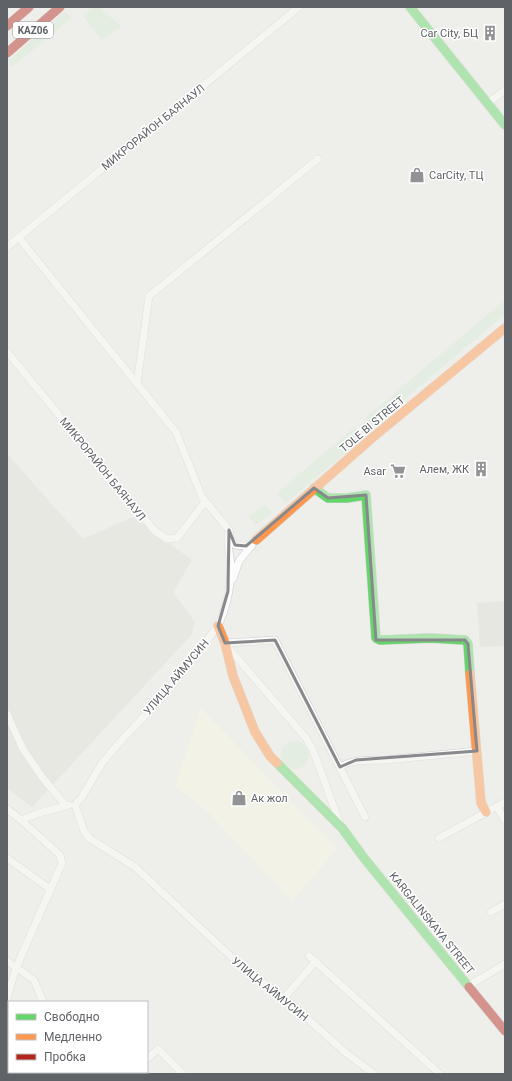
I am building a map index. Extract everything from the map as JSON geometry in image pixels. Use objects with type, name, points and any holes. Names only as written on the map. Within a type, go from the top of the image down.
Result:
[{"type":"main road","name":"KАZ06","points":[[7,26],[29,7]]},
{"type":"main road","name":"KАZ06","points":[[7,53],[60,7]]},
{"type":"main road","points":[[410,7],[505,125]]},
{"type":"main road","name":"TOLE BI STREET","points":[[256,540],[314,488],[505,328]]},
{"type":"main road","points":[[314,488],[328,498],[347,498],[366,495],[374,632],[376,638],[380,640],[430,638],[465,640],[468,644],[481,803],[486,812]]},
{"type":"main road","name":"KARGALINSKAYA STREET","points":[[218,626],[225,643],[233,676],[252,725],[270,756],[342,828],[364,858],[505,1031]]},
{"type":"street","name":"МИКРОРАЙОН БАЯНАУЛ","points":[[7,248],[299,7]]},
{"type":"street","points":[[488,103],[505,90]]},
{"type":"street","points":[[137,384],[149,296],[318,159]]},
{"type":"street","points":[[19,238],[176,432],[205,502],[229,530],[231,539],[235,545],[246,546],[256,540]]},
{"type":"street","name":"МИКРОРАЙОН БАЯНАУЛ","points":[[7,352],[155,531],[167,540],[177,538],[205,502]]},
{"type":"street","name":"УЛИЦА АЙМУСИН","points":[[229,530],[228,538],[231,567],[228,591],[222,618],[218,626],[167,692],[102,763],[82,797],[75,805],[86,835],[135,867],[239,964],[284,998],[346,1053],[374,1074]]},
{"type":"street","points":[[228,591],[239,561],[256,540]]},
{"type":"street","points":[[225,643],[276,640],[365,816]]},
{"type":"street","points":[[225,643],[306,738],[313,750],[342,828]]},
{"type":"street","points":[[7,714],[23,750],[42,778],[66,806]]},
{"type":"street","points":[[340,767],[356,760],[384,760],[477,751]]},
{"type":"street","points":[[439,838],[505,802]]},
{"type":"street","points":[[21,820],[39,813],[75,805]]},
{"type":"street","points":[[497,807],[505,820]]},
{"type":"street","points":[[7,809],[60,855],[62,859],[62,863],[16,968],[7,998]]},
{"type":"street","points":[[7,858],[50,889]]},
{"type":"street","points":[[492,912],[505,904]]},
{"type":"street","points":[[310,956],[440,1074]]},
{"type":"street","points":[[7,961],[34,980],[43,1001]]},
{"type":"street","points":[[284,998],[316,961]]},
{"type":"street","points":[[468,986],[505,964]]},
{"type":"street","points":[[148,1058],[158,1049],[183,1074]]},
{"type":"highlighted area","points":[[314,488],[328,498],[366,495],[376,640],[465,640],[468,644],[477,751],[356,760],[340,767],[275,640],[225,643],[218,626],[228,591],[229,530],[235,545],[246,546]]},
{"type":"shaded area","points":[[92,7],[99,7],[121,26],[102,40],[83,16]]},
{"type":"shaded area","points":[[65,11],[71,18],[11,68],[9,60]]},
{"type":"shaded area","points":[[505,300],[505,314],[372,427],[364,419]]},
{"type":"shaded area","points":[[355,427],[364,437],[286,503],[277,493]]},
{"type":"shaded area","points":[[7,454],[83,539],[133,517],[192,560],[173,592],[195,622],[192,634],[32,807],[7,788]]},
{"type":"shaded area","points":[[265,505],[272,513],[255,525],[249,516]]},
{"type":"shaded area","points":[[505,601],[505,646],[480,647],[477,603]]},
{"type":"shaded area","name":"Ак жол","points":[[201,708],[337,849],[292,901],[206,810],[175,786]]},
{"type":"shaded area","points":[[295,741],[301,742],[305,745],[308,749],[308,761],[305,765],[301,768],[295,769],[289,768],[285,765],[282,761],[281,755],[282,749],[285,745],[289,742]]},
{"type":"traffic: fast","points":[[410,7],[505,125]]},
{"type":"traffic: fast","points":[[314,488],[328,498],[347,498],[366,495],[376,638],[380,640],[430,638],[465,640],[468,644],[470,674]]},
{"type":"traffic: fast","points":[[277,763],[342,828],[364,858],[469,987]]},
{"type":"traffic: slow","points":[[256,540],[372,438],[505,328]]},
{"type":"traffic: slow","points":[[218,626],[225,643],[233,676],[255,732],[270,756],[277,763]]},
{"type":"traffic: slow","points":[[470,674],[481,803],[486,812]]},
{"type":"traffic: jam","points":[[7,26],[29,7]]},
{"type":"traffic: jam","points":[[7,53],[60,7]]},
{"type":"traffic: jam","points":[[469,987],[505,1031]]},
{"type":"place","name":"Car City, БЦ","points":[[490,33]]},
{"type":"place","name":"CarCity, ТЦ","points":[[417,175]]},
{"type":"place","name":"Алем, ЖК","points":[[481,469]]},
{"type":"place","name":"Asar","points":[[398,471]]},
{"type":"place","name":"Ак жол","points":[[239,798]]}]
